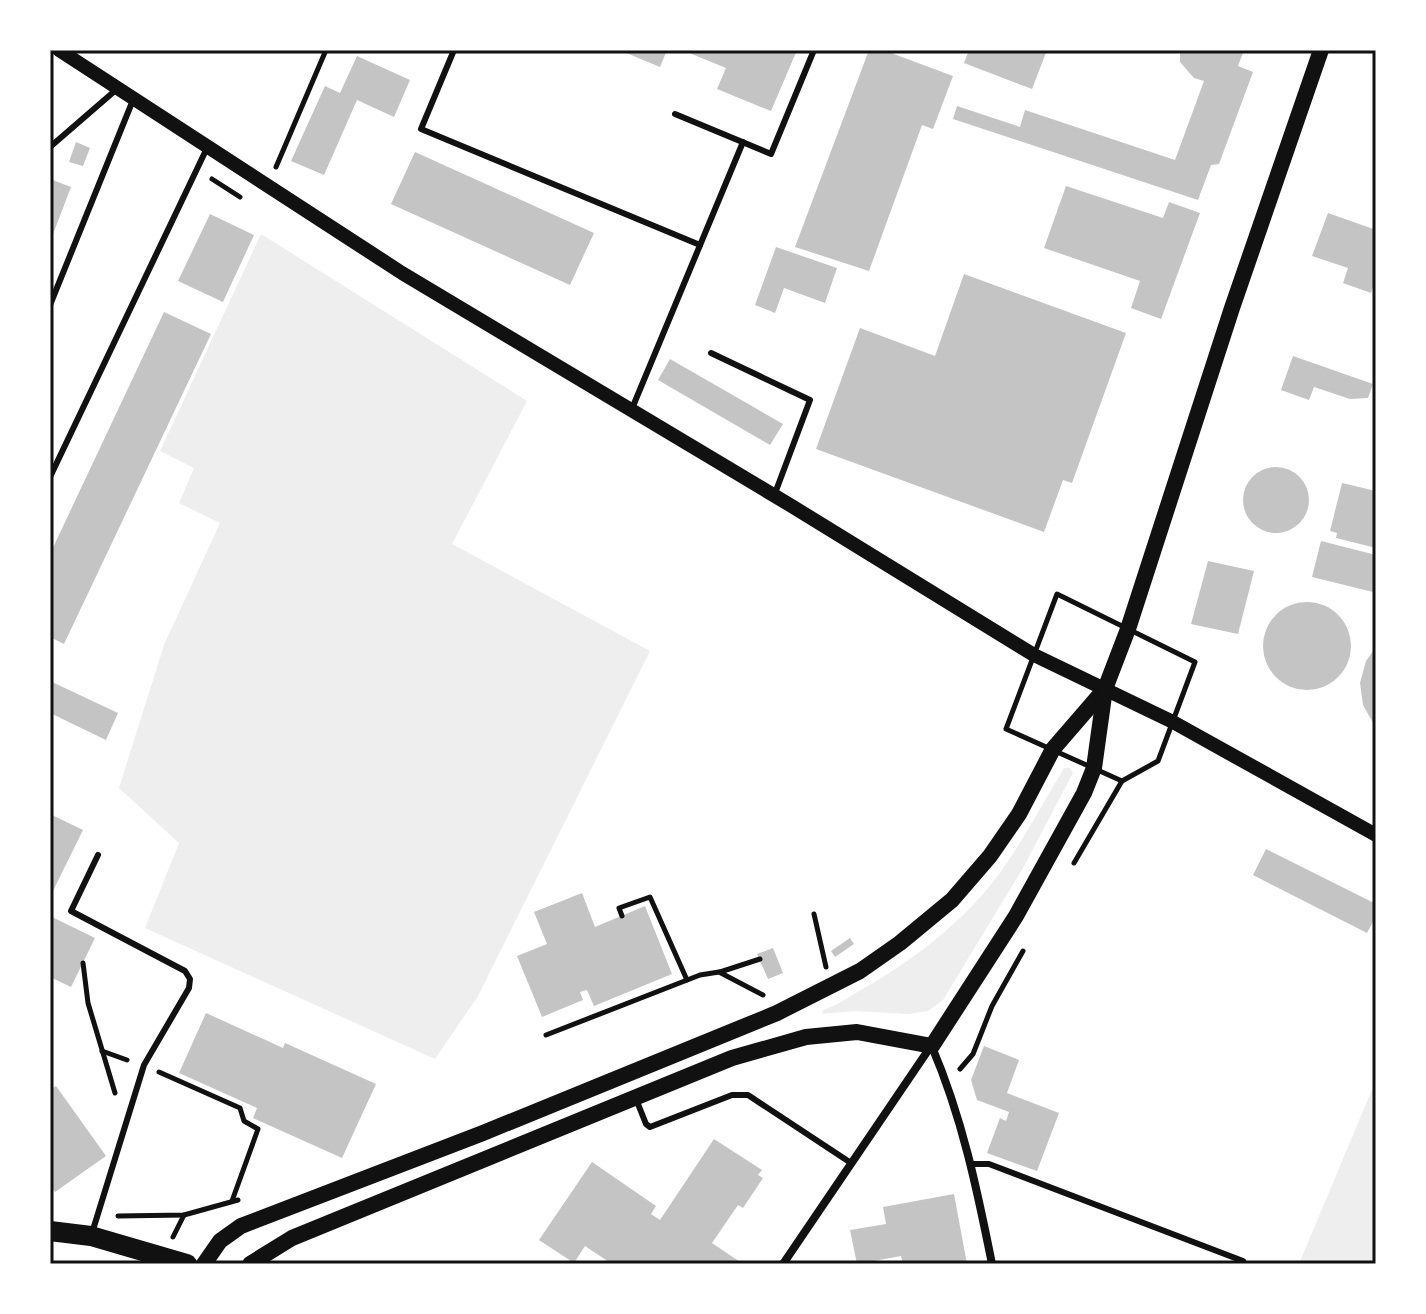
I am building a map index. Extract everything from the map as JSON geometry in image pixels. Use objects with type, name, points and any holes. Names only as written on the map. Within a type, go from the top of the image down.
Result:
[{"type":"main road","points":[[250,1264],[292,1238],[732,1058],[806,1037],[857,1032],[932,1046],[1016,916],[1084,793],[1094,768],[1105,689],[1128,629],[1232,308],[1321,50]]},
{"type":"main road","points":[[204,1264],[220,1241],[241,1226],[483,1133],[777,1013],[860,971],[952,900],[990,856],[1019,814],[1053,749],[1105,689]]},
{"type":"main road","points":[[50,1231],[91,1236],[184,1263]]},
{"type":"street","points":[[59,50],[402,273],[1034,655],[1173,722],[1376,835]]},
{"type":"street","points":[[783,1264],[932,1046]]},
{"type":"street","points":[[932,1046],[948,1084],[972,1164],[992,1264]]},
{"type":"lane","points":[[454,50],[421,129],[700,245]]},
{"type":"lane","points":[[675,114],[771,154],[814,50]]},
{"type":"lane","points":[[50,147],[117,89]]},
{"type":"lane","points":[[50,305],[133,100]]},
{"type":"lane","points":[[631,411],[743,142]]},
{"type":"lane","points":[[50,477],[207,148]]},
{"type":"lane","points":[[711,353],[810,400],[774,496]]},
{"type":"lane","points":[[91,1236],[144,1065],[189,988],[190,979],[185,971],[71,911],[98,855]]},
{"type":"lane","points":[[635,1097],[650,1127],[732,1095],[748,1095],[851,1163]]},
{"type":"lane","points":[[972,1164],[989,1164],[1243,1261]]},
{"type":"path","points":[[197,170],[255,206],[326,50]]},
{"type":"path","points":[[622,916],[619,908],[650,897],[687,980]]},
{"type":"path","points":[[814,914],[830,987]]},
{"type":"path","points":[[546,1035],[687,980],[760,959]]},
{"type":"path","points":[[83,963],[88,1003],[126,1125]]},
{"type":"path","points":[[719,972],[764,996]]},
{"type":"path","points":[[102,1051],[144,1065],[240,1108],[244,1121],[258,1129],[232,1202]]},
{"type":"shaded area","points":[[261,234],[527,401],[452,544],[650,651],[478,996],[435,1059],[145,928],[179,843],[119,788],[164,645],[220,523],[179,503],[194,468],[160,451]]},
{"type":"shaded area","points":[[1064,768],[1070,768],[1073,773],[1023,868],[943,1000],[928,1011],[909,1014],[855,1011],[822,1014],[823,1010],[901,966],[980,898],[1003,869]]},
{"type":"shaded area","points":[[1376,1080],[1376,1264],[1299,1264]]},
{"type":"building","points":[[619,50],[667,50],[660,67]]},
{"type":"building","points":[[682,50],[797,50],[771,111],[717,89],[726,68]]},
{"type":"building","points":[[869,50],[883,50],[953,76],[933,129],[922,125],[869,271],[795,247]]},
{"type":"building","points":[[969,50],[1047,50],[1032,89],[964,63]]},
{"type":"building","points":[[1180,50],[1244,50],[1238,66],[1253,72],[1219,164],[1211,165],[1198,200],[953,119],[957,106],[1020,127],[1025,110],[1175,160],[1204,81],[1194,78],[1180,62]]},
{"type":"building","points":[[357,56],[410,80],[394,117],[357,100],[324,175],[291,161],[325,86],[340,93]]},
{"type":"building","points":[[76,142],[90,148],[83,166],[69,162]]},
{"type":"building","points":[[415,152],[594,233],[570,285],[391,204]]},
{"type":"building","points":[[50,179],[71,187],[50,242]]},
{"type":"building","points":[[1066,186],[1163,218],[1169,202],[1200,213],[1161,319],[1131,308],[1140,281],[1044,248]]},
{"type":"building","points":[[1328,213],[1376,230],[1376,278],[1371,293],[1343,283],[1348,268],[1312,256]]},
{"type":"building","points":[[210,214],[254,235],[223,302],[178,281]]},
{"type":"building","points":[[776,247],[837,268],[825,303],[784,288],[775,313],[755,305]]},
{"type":"building","points":[[964,274],[1126,333],[1072,483],[1063,480],[1044,532],[816,449],[860,328],[935,356]]},
{"type":"building","points":[[164,312],[211,334],[64,644],[50,637],[50,554]]},
{"type":"building","points":[[1293,356],[1373,384],[1368,398],[1350,399],[1314,387],[1309,400],[1281,390]]},
{"type":"building","points":[[670,359],[783,424],[770,445],[658,380]]},
{"type":"building","points":[[1276,467],[1289,470],[1299,477],[1306,487],[1309,500],[1306,513],[1299,523],[1289,530],[1276,533],[1263,530],[1253,523],[1246,513],[1243,500],[1246,487],[1253,477],[1263,470]]},
{"type":"building","points":[[1342,483],[1376,491],[1376,548],[1336,538],[1337,533],[1330,531]]},
{"type":"building","points":[[1321,541],[1376,555],[1373,592],[1312,577]]},
{"type":"building","points":[[1208,561],[1254,571],[1238,634],[1191,624]]},
{"type":"building","points":[[1307,602],[1324,606],[1338,615],[1347,629],[1351,646],[1347,663],[1338,677],[1324,686],[1307,690],[1290,686],[1276,677],[1267,663],[1263,646],[1267,629],[1276,615],[1290,606]]},
{"type":"building","points":[[1376,647],[1376,728],[1363,705],[1360,683],[1366,661]]},
{"type":"building","points":[[50,681],[118,713],[106,740],[50,713]]},
{"type":"building","points":[[50,814],[83,830],[50,897]]},
{"type":"building","points":[[1266,849],[1376,904],[1376,916],[1367,933],[1253,875]]},
{"type":"building","points":[[582,893],[595,927],[645,906],[672,974],[594,1006],[587,990],[580,992],[583,1000],[542,1017],[517,956],[547,944],[534,912]]},
{"type":"building","points":[[50,916],[95,938],[71,987],[50,977]]},
{"type":"building","points":[[850,938],[854,944],[835,957],[831,951]]},
{"type":"building","points":[[773,948],[783,973],[768,979],[757,954]]},
{"type":"building","points":[[206,1013],[283,1048],[285,1043],[376,1084],[342,1158],[253,1118],[257,1108],[179,1073]]},
{"type":"building","points":[[984,1046],[1019,1060],[1007,1093],[1059,1113],[1037,1171],[987,1153],[1000,1118],[1006,1121],[1009,1112],[977,1100],[971,1080]]},
{"type":"building","points":[[56,1086],[106,1156],[55,1192],[50,1185],[50,1090]]},
{"type":"building","points":[[714,1139],[762,1170],[758,1175],[763,1178],[743,1208],[738,1205],[712,1243],[743,1264],[612,1264],[585,1246],[574,1263],[539,1240],[592,1162],[656,1206],[651,1214],[660,1220]]},
{"type":"building","points":[[954,1194],[967,1264],[903,1264],[901,1256],[857,1264],[850,1230],[886,1224],[883,1207]]}]
